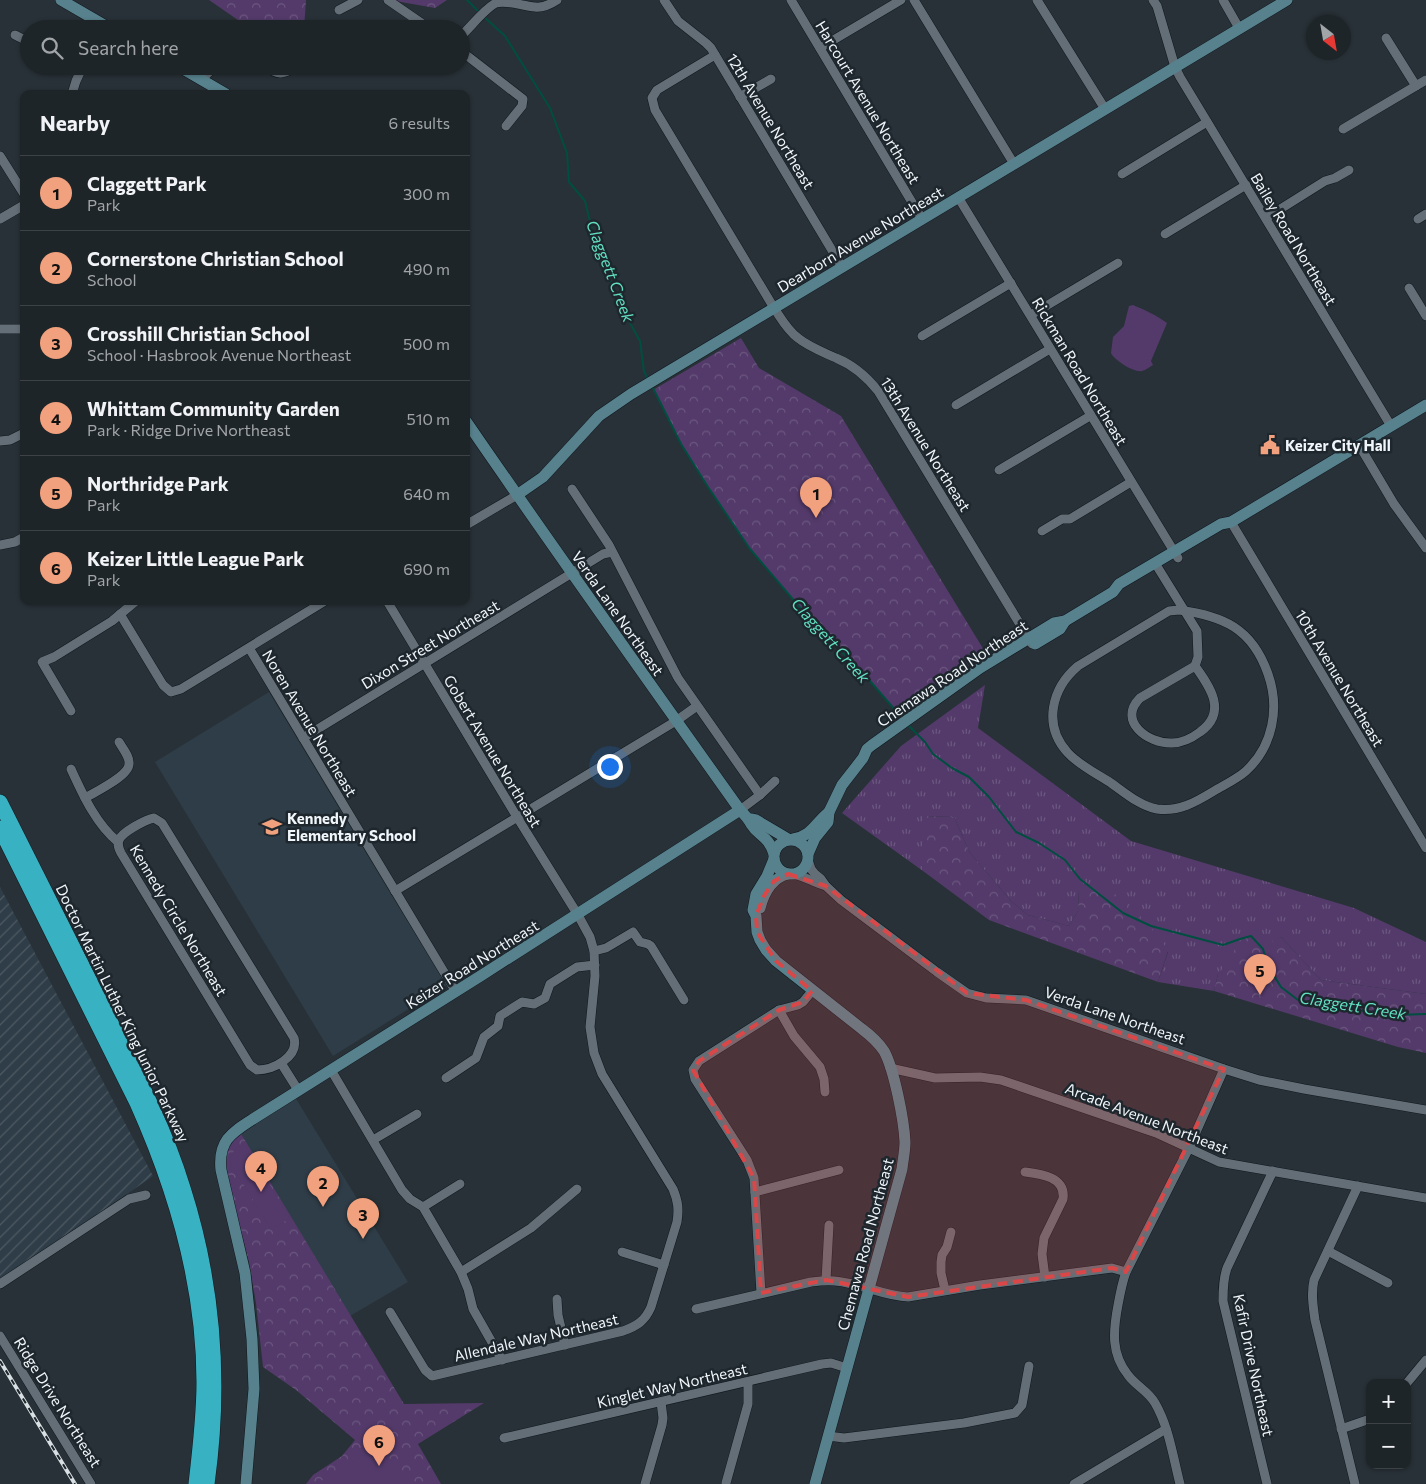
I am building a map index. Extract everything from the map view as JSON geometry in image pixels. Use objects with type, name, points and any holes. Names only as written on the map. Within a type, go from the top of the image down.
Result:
[{"type":"highway","name":"Doctor Martin Luther King Junior Parkway","points":[[0,802],[141,1086],[165,1139],[184,1191],[203,1266],[213,1335],[214,1421],[207,1484]]},
{"type":"highway","name":"Doctor Martin Luther King Junior Parkway","points":[[0,828],[137,1103],[157,1149],[175,1199],[195,1286],[202,1335],[203,1410],[196,1484]]},
{"type":"street","points":[[61,0],[94,20]]},
{"type":"street","points":[[338,10],[358,0]]},
{"type":"street","points":[[388,0],[417,20]]},
{"type":"street","points":[[470,27],[498,2],[503,1],[536,7],[549,5],[557,0]]},
{"type":"street","name":"12th Avenue Northeast","points":[[664,0],[678,21],[706,43],[715,55],[842,267]]},
{"type":"street","name":"Harcourt Avenue Northeast","points":[[791,0],[922,218]]},
{"type":"street","points":[[820,48],[900,0]]},
{"type":"street","points":[[914,0],[1014,164]]},
{"type":"street","points":[[1037,0],[1105,109]]},
{"type":"street","name":"Bailey Road Northeast","points":[[1153,0],[1175,67],[1391,426]]},
{"type":"street","points":[[1223,0],[1239,28]]},
{"type":"street","name":"Dearborn Avenue Northeast","points":[[470,523],[543,477],[599,416],[631,394],[1287,0]]},
{"type":"street","points":[[15,35],[20,38]]},
{"type":"street","points":[[1386,38],[1416,86]]},
{"type":"street","name":"13th Avenue Northeast","points":[[715,55],[657,90],[652,98],[653,105],[789,330],[809,346],[838,359],[862,374],[874,386],[892,412],[1030,642]]},
{"type":"street","points":[[470,58],[523,99],[522,106],[506,126]]},
{"type":"street","points":[[73,90],[78,75]]},
{"type":"street","points":[[193,75],[219,90]]},
{"type":"street","points":[[201,80],[206,75]]},
{"type":"street","points":[[740,97],[771,78]]},
{"type":"street","points":[[1344,128],[1426,80]]},
{"type":"street","points":[[1122,174],[1207,122]]},
{"type":"street","points":[[0,156],[20,188]]},
{"type":"street","points":[[1266,218],[1325,181],[1349,170]]},
{"type":"street","points":[[1165,234],[1246,185]]},
{"type":"street","name":"Rickman Road Northeast","points":[[958,197],[1176,555]]},
{"type":"street","points":[[0,219],[20,207]]},
{"type":"street","points":[[1031,315],[1118,262]]},
{"type":"street","points":[[922,336],[1011,283]]},
{"type":"street","points":[[1409,288],[1426,316]]},
{"type":"street","points":[[0,329],[20,329]]},
{"type":"street","points":[[956,405],[1050,349]]},
{"type":"street","name":"Chemawa Road Northeast","points":[[791,839],[801,838],[809,833],[828,812],[842,785],[863,758],[867,749],[882,742],[918,717],[980,668],[1060,629],[1065,621],[1113,592],[1119,584],[1176,555],[1222,524],[1231,522],[1426,405]]},
{"type":"street","points":[[998,470],[1090,416]]},
{"type":"street","name":"Verda Lane Northeast","points":[[470,427],[676,721],[751,824],[769,842],[774,857]]},
{"type":"street","points":[[0,441],[10,440],[20,435]]},
{"type":"street","points":[[1359,445],[1394,504],[1426,548]]},
{"type":"street","points":[[1042,531],[1062,519],[1070,519],[1131,482]]},
{"type":"street","points":[[572,489],[612,552],[674,672],[760,795]]},
{"type":"street","name":"10th Avenue Northeast","points":[[1231,522],[1426,848]]},
{"type":"street","points":[[0,544],[15,542],[20,539]]},
{"type":"street","name":"Dixon Street Northeast","points":[[303,738],[603,554],[612,552]]},
{"type":"street","points":[[1157,566],[1195,628],[1198,635],[1198,657],[1195,666],[1147,693],[1136,702],[1132,718],[1143,734],[1162,742],[1176,742],[1193,736],[1204,729],[1209,723],[1215,708],[1213,696],[1210,688],[1195,666]]},
{"type":"street","points":[[71,711],[42,662],[54,657],[112,621],[131,605]]},
{"type":"street","points":[[120,614],[163,685],[171,692],[181,689],[318,605]]},
{"type":"street","name":"Gobert Avenue Northeast","points":[[389,605],[517,818],[578,914]]},
{"type":"street","points":[[1169,611],[1185,611],[1224,621],[1238,628],[1248,639],[1264,663],[1270,680],[1274,706],[1273,723],[1264,748],[1252,764],[1240,775],[1190,805],[1172,809],[1155,809],[1139,802],[1067,752],[1054,726],[1054,704],[1062,683],[1078,666],[1169,611]]},
{"type":"street","name":"Noren Avenue Northeast","points":[[248,648],[456,992]]},
{"type":"street","points":[[395,892],[676,721],[697,706]]},
{"type":"street","points":[[85,798],[126,772],[130,763],[129,758],[119,742]]},
{"type":"street","points":[[71,769],[85,798],[110,834],[118,842]]},
{"type":"street","points":[[745,814],[760,795],[775,781]]},
{"type":"street","name":"Chemawa Road Northeast","points":[[808,857],[816,838],[828,822],[828,812]]},
{"type":"street","name":"Verda Lane Northeast","points":[[745,814],[791,839]]},
{"type":"street","name":"Keizer Road Northeast","points":[[246,1484],[254,1389],[252,1339],[245,1273],[221,1170],[220,1154],[223,1145],[233,1132],[298,1090],[578,914],[745,814]]},
{"type":"street","name":"Kennedy Circle Northeast","points":[[154,818],[162,823],[294,1038],[292,1053],[281,1063],[262,1070],[253,1068],[250,1065],[121,853],[118,842],[124,834],[149,819],[154,818]]},
{"type":"street","points":[[756,916],[760,911],[764,896],[770,885],[778,877],[791,874],[803,869],[808,857],[803,844],[791,839],[778,844],[774,857],[778,869],[791,874]]},
{"type":"street","name":"Chemawa Road Northeast","points":[[774,857],[767,876],[756,894],[753,910],[756,916],[758,932],[766,950],[776,961],[812,991],[872,1038],[884,1051],[901,1114],[905,1142],[902,1169],[815,1484]]},
{"type":"street","name":"Verda Lane Northeast","points":[[808,857],[811,869],[826,886],[967,993],[986,998],[1026,1000],[1224,1070],[1259,1080],[1426,1110]]},
{"type":"street","name":"Verda Lane Northeast","points":[[791,874],[826,886]]},
{"type":"street","name":"Allendale Way Northeast","points":[[390,1312],[424,1370],[432,1376],[623,1331],[642,1322],[648,1315],[677,1222],[678,1205],[673,1189],[597,1065],[590,1027],[595,984],[594,951],[590,937],[578,914]]},
{"type":"street","points":[[594,951],[610,946],[632,932],[640,942],[651,946],[684,1000]]},
{"type":"street","points":[[446,1078],[476,1058],[482,1040],[498,1026],[500,1016],[522,1002],[534,1004],[540,1001],[547,995],[550,984],[577,967],[595,965]]},
{"type":"street","points":[[761,1293],[754,1178],[747,1160],[695,1079],[693,1070],[699,1061],[779,1010],[803,1002],[812,991]]},
{"type":"street","points":[[779,1010],[794,1036],[820,1067],[824,1079],[825,1092]]},
{"type":"street","points":[[281,1063],[298,1090]]},
{"type":"street","name":"Arcade Avenue Northeast","points":[[890,1068],[935,1078],[980,1077],[1001,1080],[1156,1133],[1219,1162],[1426,1198]]},
{"type":"street","points":[[331,1070],[402,1190],[410,1199],[423,1207],[461,1272],[478,1320],[502,1360]]},
{"type":"street","points":[[1180,1484],[1166,1429],[1154,1402],[1130,1378],[1117,1356],[1114,1327],[1120,1290],[1126,1272],[1189,1148],[1224,1070]]},
{"type":"street","points":[[373,1140],[416,1114]]},
{"type":"street","points":[[756,1192],[839,1170]]},
{"type":"street","name":"Kafir Drive Northeast","points":[[1267,1484],[1223,1301],[1223,1293],[1227,1268],[1273,1171]]},
{"type":"street","points":[[1025,1172],[1041,1174],[1058,1181],[1064,1192],[1063,1199],[1044,1238],[1042,1254],[1045,1277]]},
{"type":"street","points":[[423,1207],[460,1184]]},
{"type":"street","points":[[1355,1484],[1314,1320],[1312,1288],[1358,1186]]},
{"type":"street","points":[[461,1272],[532,1228],[577,1189]]},
{"type":"street","points":[[0,1284],[130,1198],[146,1195]]},
{"type":"street","points":[[826,1280],[828,1225]]},
{"type":"street","points":[[945,1290],[941,1262],[951,1232]]},
{"type":"street","points":[[1328,1251],[1388,1283]]},
{"type":"street","points":[[622,1252],[664,1265]]},
{"type":"street","points":[[696,1310],[761,1293],[826,1280],[842,1282],[898,1296],[908,1296],[1112,1268],[1126,1272]]},
{"type":"street","points":[[557,1299],[558,1315],[565,1345]]},
{"type":"street","name":"Ridge Drive Northeast","points":[[0,1336],[91,1484]]},
{"type":"street","points":[[1410,1379],[1426,1360]]},
{"type":"street","name":"Kinglet Way Northeast","points":[[504,1438],[822,1364],[831,1363],[847,1368]]},
{"type":"street","points":[[828,1436],[844,1438],[942,1426],[1015,1412],[1022,1405],[1029,1366]]},
{"type":"street","points":[[726,1482],[748,1404],[748,1382]]},
{"type":"street","points":[[645,1484],[662,1426],[661,1402]]},
{"type":"street","points":[[1341,1428],[1366,1421]]},
{"type":"street","points":[[1074,1484],[1166,1429]]},
{"type":"highlighted area","points":[[788,874],[826,886],[967,993],[1026,1000],[1224,1069],[1126,1272],[1112,1268],[908,1297],[826,1280],[761,1293],[754,1178],[693,1070],[699,1061],[779,1010],[803,1002],[812,991],[776,961],[757,932],[756,916],[764,896],[774,881]]},
{"type":"shaded area","name":"Kennedy Elementary School","points":[[269,692],[447,985],[333,1056],[155,762]]},
{"type":"shaded area","points":[[0,887],[153,1176],[0,1282]]},
{"type":"shaded area","points":[[295,1097],[408,1282],[350,1316],[240,1132]]},
{"type":"green space","points":[[209,0],[306,0],[305,20],[238,20]]},
{"type":"green space","points":[[390,0],[447,0],[435,8]]},
{"type":"green space","points":[[1133,305],[1167,323],[1151,361],[1153,365],[1142,371],[1134,370],[1125,365],[1111,353],[1113,337],[1124,326],[1129,306]]},
{"type":"green space","points":[[741,338],[759,368],[841,416],[987,655],[895,711],[863,673],[814,624],[750,549],[681,444],[653,390]]},
{"type":"green space","points":[[985,685],[978,728],[1131,841],[1354,908],[1426,942],[1426,994],[1321,980],[1281,937],[1218,974],[1214,991],[1158,982],[1168,952],[1079,889],[1078,911],[1069,926],[1028,915],[1011,901],[970,853],[954,817],[923,816],[923,871],[842,813],[901,746]]},
{"type":"green space","points":[[923,816],[954,817],[970,853],[1011,901],[1028,915],[1069,926],[1078,911],[1079,889],[1098,883],[1128,903],[1157,934],[1168,951],[1158,982],[989,920],[923,871]]},
{"type":"green space","points":[[1251,936],[1261,946],[1281,937],[1321,980],[1426,994],[1426,1053],[1398,1047],[1214,991],[1218,974],[1229,961],[1240,939]]},
{"type":"green space","points":[[240,1132],[404,1404],[484,1403],[418,1444],[441,1484],[306,1484],[313,1475],[342,1456],[355,1440],[296,1390],[263,1367],[256,1303],[249,1262],[224,1164],[228,1148]]},
{"type":"green space","points":[[245,1145],[290,1218],[271,1230],[230,1162],[232,1153]]},
{"type":"green space","points":[[376,1448],[385,1451],[405,1484],[316,1484]]},
{"type":"waterway","name":"Claggett Creek","points":[[467,0],[480,13]]},
{"type":"waterway","name":"Claggett Creek","points":[[483,16],[505,36],[550,108],[567,153],[569,182],[585,201],[593,234],[619,303],[640,341],[644,371],[648,380]]},
{"type":"waterway","name":"Claggett Creek","points":[[652,386],[681,444],[750,549],[814,624],[863,673],[902,718]]},
{"type":"waterway","name":"Claggett Creek","points":[[908,725],[925,742],[933,754],[952,768],[969,777],[989,797],[1016,832],[1039,843],[1065,860],[1080,879],[1123,913],[1151,926],[1223,945],[1251,936],[1263,949],[1268,966],[1281,987],[1298,1000],[1334,1007],[1397,1015],[1426,1014]]},
{"type":"railway","points":[[0,1361],[75,1484]]},
{"type":"place","name":"Keizer City Hall","points":[[1270,445]]},
{"type":"place","name":"Claggett Park","points":[[816,518]]},
{"type":"place","name":"Kennedy Elementary School","points":[[272,827]]},
{"type":"place","name":"Northridge Park","points":[[1260,995]]},
{"type":"place","name":"Whittam Community Garden","points":[[261,1192]]},
{"type":"place","name":"Cornerstone Christian School","points":[[323,1207]]},
{"type":"place","name":"Crosshill Christian School","points":[[363,1239]]},
{"type":"place","name":"Keizer Little League Park","points":[[379,1466]]}]
